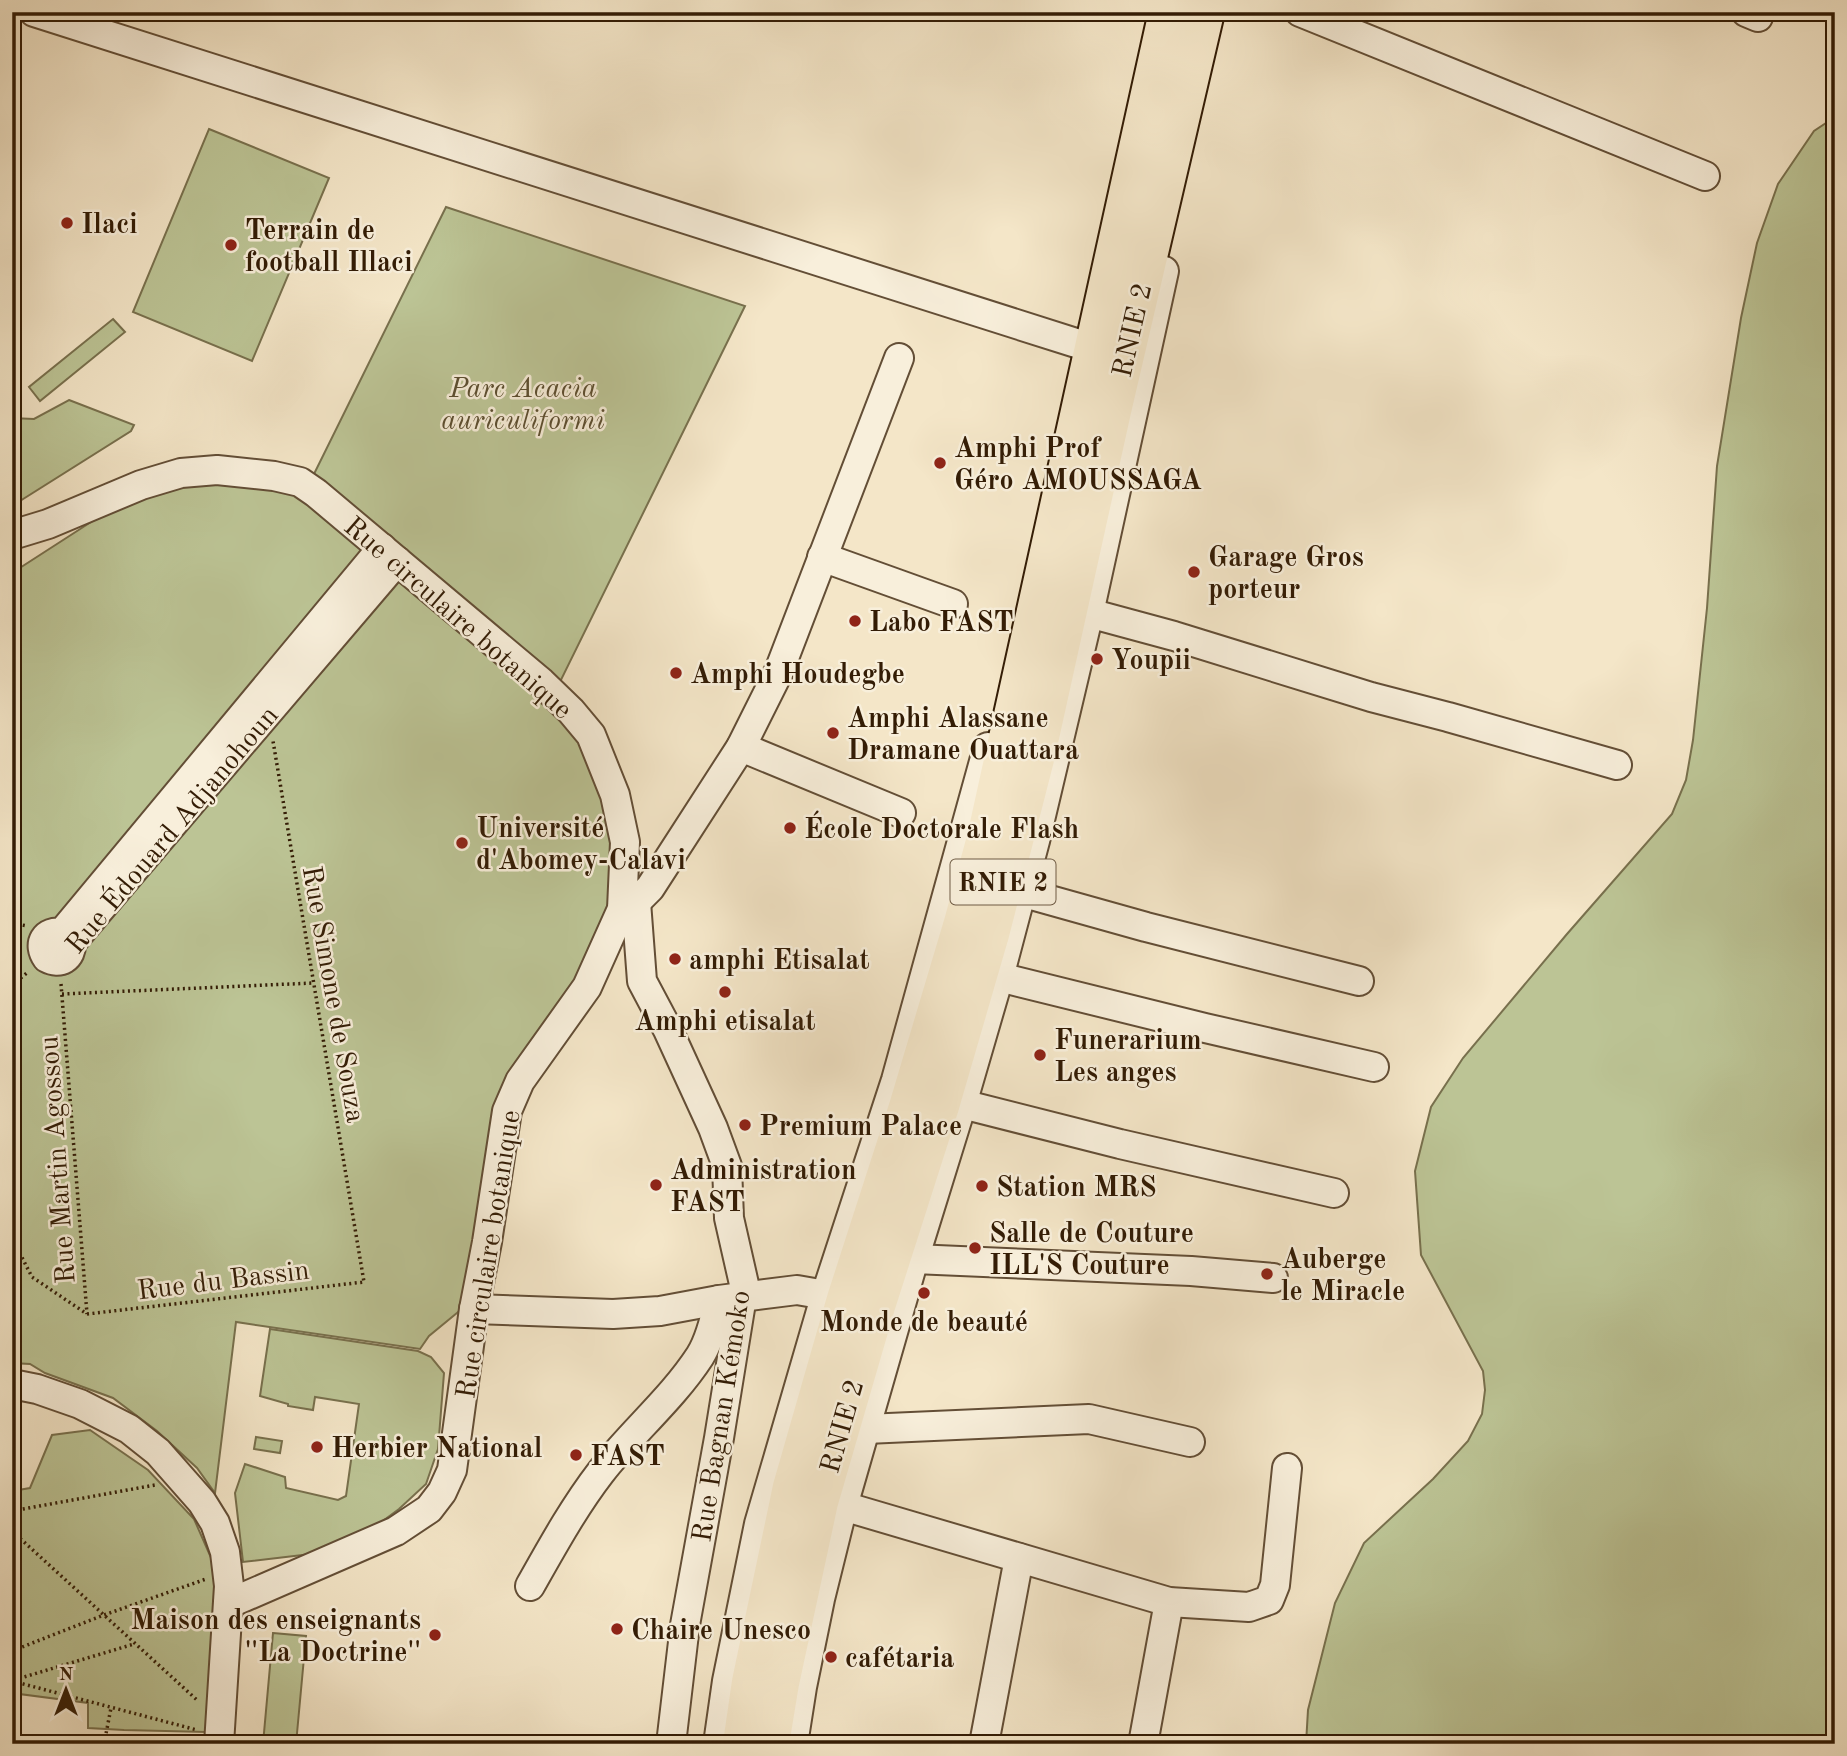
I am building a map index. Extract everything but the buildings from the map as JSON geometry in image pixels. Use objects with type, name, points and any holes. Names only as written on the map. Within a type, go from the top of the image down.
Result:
[{"type":"highway","name":"RNIE 2","points":[[742,1744],[751,1682],[792,1487],[908,1107],[986,838],[1168,12]]},
{"type":"highway","name":"RNIE 2","points":[[770,1744],[780,1683],[819,1502],[849,1300],[940,1106],[990,934],[1032,768],[1205,12]]},
{"type":"street","points":[[34,12],[1076,343]]},
{"type":"street","points":[[718,1744],[727,1682],[759,1524],[849,1300],[896,1080],[990,740],[1150,12]]},
{"type":"street","points":[[793,1744],[820,1599],[843,1506],[999,977],[1021,891],[1089,613],[1221,12]]},
{"type":"street","points":[[1300,12],[1706,176]]},
{"type":"street","points":[[629,905],[649,888],[741,747],[779,671],[899,358]]},
{"type":"street","name":"Rue circulaire botanique","points":[[12,535],[48,524],[141,485],[181,473],[217,470],[274,476],[300,482],[541,682],[571,711],[591,735],[615,795],[625,842],[629,905],[586,987],[520,1082],[506,1111],[487,1242],[474,1309],[452,1470],[442,1492],[429,1508],[396,1531],[228,1604]]},
{"type":"street","name":"Rue Édouard Adjanohoun","points":[[389,554],[268,712],[71,943],[68,956],[60,961],[44,956],[42,946],[46,936],[62,933],[389,554]]},
{"type":"street","points":[[821,557],[953,604]]},
{"type":"street","points":[[1089,613],[1174,636],[1371,697],[1617,765]]},
{"type":"street","points":[[741,747],[901,813]]},
{"type":"street","points":[[1021,891],[1146,927],[1359,981]]},
{"type":"street","name":"Rue Bagnan Kémoko","points":[[629,905],[642,981],[668,1030],[727,1166],[729,1218],[744,1284],[730,1299],[719,1438],[685,1625],[671,1744]]},
{"type":"street","points":[[999,977],[1374,1067]]},
{"type":"street","points":[[962,1104],[1120,1144],[1334,1193]]},
{"type":"street","points":[[914,1259],[1191,1271],[1273,1278]]},
{"type":"street","points":[[474,1309],[613,1314],[660,1311],[797,1290],[849,1300]]},
{"type":"street","points":[[530,1586],[567,1522],[602,1471],[676,1388],[701,1355],[713,1326],[730,1299]]},
{"type":"street","points":[[12,1384],[37,1389],[80,1404],[129,1429],[158,1452],[202,1502],[215,1523],[225,1552],[229,1586],[219,1733]]},
{"type":"street","points":[[866,1429],[1089,1419],[1190,1442]]},
{"type":"street","points":[[843,1506],[1169,1602],[1250,1607],[1269,1600],[1275,1585],[1287,1468]]},
{"type":"street","points":[[984,1744],[1019,1558]]},
{"type":"street","points":[[1143,1744],[1169,1602]]},
{"type":"path","name":"Rue Simone de Souza","points":[[268,712],[364,1282]]},
{"type":"path","name":"Rue Martin Agossou","points":[[60,961],[87,1314]]},
{"type":"path","points":[[62,994],[313,983]]},
{"type":"path","points":[[12,1238],[32,1277],[87,1314]]},
{"type":"path","name":"Rue du Bassin","points":[[87,1314],[364,1282]]},
{"type":"path","points":[[12,1511],[182,1480]]},
{"type":"path","points":[[12,1531],[135,1644],[219,1733]]},
{"type":"path","points":[[12,1651],[228,1571]]},
{"type":"path","points":[[12,1681],[135,1644]]},
{"type":"path","points":[[12,1681],[219,1733]]},
{"type":"path","points":[[104,1744],[111,1708]]},
{"type":"green space","points":[[1835,117],[1835,1744],[1306,1744],[1308,1710],[1335,1603],[1364,1543],[1433,1479],[1468,1441],[1482,1414],[1485,1390],[1483,1371],[1421,1255],[1415,1171],[1431,1107],[1463,1058],[1672,814],[1686,780],[1693,740],[1707,608],[1717,466],[1741,318],[1757,243],[1778,184],[1814,131]]},
{"type":"green space","name":"Terrain de football Illaci","points":[[209,129],[329,178],[252,361],[133,312]]},
{"type":"green space","name":"Parc Acacia auriculiformi","points":[[446,207],[745,306],[558,686],[312,478]]},
{"type":"green space","points":[[113,319],[125,332],[40,401],[29,387]]},
{"type":"green space","points":[[69,400],[134,425],[131,431],[12,506],[12,418],[34,419]]},
{"type":"green space","points":[[216,474],[296,493],[543,694],[587,747],[614,835],[614,891],[603,937],[501,1101],[463,1308],[429,1336],[420,1349],[236,1322],[215,1493],[197,1468],[157,1431],[113,1398],[45,1373],[30,1364],[12,1363],[12,573],[141,492]]},
{"type":"green space","points":[[270,1329],[418,1351],[431,1357],[444,1373],[438,1449],[426,1484],[372,1529],[311,1554],[243,1562],[235,1493],[245,1464],[285,1477],[286,1488],[338,1500],[346,1496],[359,1404],[315,1397],[313,1410],[288,1406],[260,1396]]},
{"type":"green space","points":[[90,1430],[148,1470],[194,1519],[216,1569],[206,1732],[88,1728],[88,1703],[12,1693],[12,1491],[30,1488],[52,1435]]},
{"type":"green space","points":[[256,1437],[282,1441],[280,1453],[254,1449]]},
{"type":"green space","points":[[273,1633],[306,1636],[296,1744],[263,1744]]},
{"type":"place","name":"Ilaci","points":[[67,223]]},
{"type":"place","name":"Terrain de football Illaci","points":[[231,245]]},
{"type":"place","name":"Amphi Prof Géro AMOUSSAGA","points":[[940,463]]},
{"type":"place","name":"Garage Gros porteur","points":[[1194,572]]},
{"type":"place","name":"Labo FAST","points":[[855,621]]},
{"type":"place","name":"Youpii","points":[[1097,659]]},
{"type":"place","name":"Amphi Houdegbe","points":[[676,673]]},
{"type":"place","name":"Amphi Alassane Dramane Ouattara","points":[[833,733]]},
{"type":"place","name":"École Doctorale Flash","points":[[790,828]]},
{"type":"place","name":"Université d'Abomey-Calavi","points":[[462,843]]},
{"type":"place","name":"amphi Etisalat","points":[[675,959]]},
{"type":"place","name":"Amphi etisalat","points":[[725,992]]},
{"type":"place","name":"Funerarium Les anges","points":[[1040,1055]]},
{"type":"place","name":"Premium Palace","points":[[745,1125]]},
{"type":"place","name":"Administration FAST","points":[[656,1185]]},
{"type":"place","name":"Station MRS","points":[[982,1186]]},
{"type":"place","name":"Salle de Couture ILL'S Couture","points":[[975,1248]]},
{"type":"place","name":"Auberge le Miracle","points":[[1267,1274]]},
{"type":"place","name":"Monde de beauté","points":[[924,1293]]},
{"type":"place","name":"Herbier National","points":[[317,1447]]},
{"type":"place","name":"FAST","points":[[576,1455]]},
{"type":"place","name":"Chaire Unesco","points":[[617,1629]]},
{"type":"place","name":"Maison des enseignants ''La Doctrine''","points":[[435,1635]]},
{"type":"place","name":"cafétaria","points":[[831,1657]]}]
